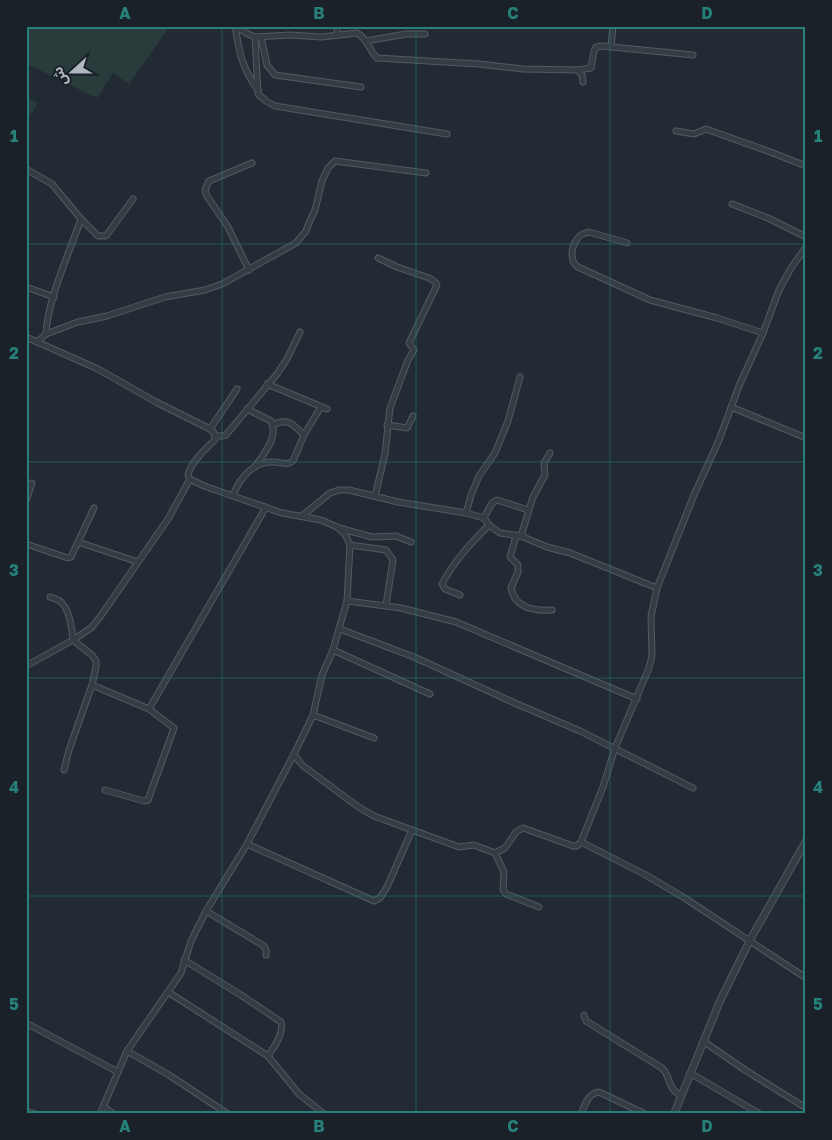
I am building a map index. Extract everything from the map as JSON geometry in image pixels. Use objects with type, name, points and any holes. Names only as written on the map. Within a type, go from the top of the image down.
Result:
[{"type":"street","points":[[235,26],[248,34],[258,37],[337,36],[356,33],[366,41],[378,58],[479,64],[522,69],[578,70],[591,68],[596,48],[611,47],[693,55]]},
{"type":"street","points":[[235,26],[240,55],[246,72],[261,97],[275,106],[447,134]]},
{"type":"street","points":[[337,26],[337,36]]},
{"type":"street","points":[[611,47],[613,26]]},
{"type":"street","points":[[366,41],[406,34],[425,34]]},
{"type":"street","points":[[258,37],[267,65],[275,75],[361,87]]},
{"type":"street","points":[[258,37],[258,90]]},
{"type":"street","points":[[578,70],[582,75],[583,82]]},
{"type":"street","points":[[676,131],[694,134],[706,129],[806,166]]},
{"type":"street","points":[[36,342],[46,334],[68,325],[107,316],[165,297],[205,290],[222,284],[296,243],[306,231],[314,210],[319,187],[328,168],[335,161],[426,173]]},
{"type":"street","points":[[249,270],[228,226],[207,196],[205,190],[209,181],[252,163]]},
{"type":"street","points":[[26,169],[52,184],[98,236],[106,236],[132,199]]},
{"type":"street","points":[[732,204],[768,218],[806,237]]},
{"type":"street","points":[[46,334],[46,324],[54,297],[81,219]]},
{"type":"street","points":[[627,243],[589,232],[582,234],[577,238],[572,256],[573,263],[650,300],[717,318],[763,333]]},
{"type":"street","points":[[495,853],[506,848],[516,832],[522,828],[573,846],[579,845],[581,842],[603,787],[615,748],[649,668],[652,656],[651,616],[657,588],[779,290],[806,246]]},
{"type":"street","points":[[375,496],[385,454],[387,425],[396,390],[414,350],[409,343],[437,285],[429,278],[378,258]]},
{"type":"street","points":[[26,287],[54,297]]},
{"type":"street","points":[[216,436],[226,434],[247,410],[287,359],[300,332]]},
{"type":"street","points":[[26,337],[98,369],[156,402],[210,429],[216,436]]},
{"type":"street","points":[[466,513],[479,476],[495,453],[508,421],[520,376]]},
{"type":"street","points":[[267,384],[327,409]]},
{"type":"street","points":[[210,429],[237,389]]},
{"type":"street","points":[[233,495],[238,482],[247,472],[255,467],[272,462],[286,464],[293,461],[304,435],[321,407]]},
{"type":"street","points":[[731,407],[806,438]]},
{"type":"street","points":[[247,410],[271,420],[275,430],[274,436],[255,467]]},
{"type":"street","points":[[387,425],[407,428],[413,416]]},
{"type":"street","points":[[273,425],[282,421],[290,422],[304,435]]},
{"type":"street","points":[[26,666],[73,640],[90,628],[100,617],[168,519],[190,479],[188,475],[189,470],[215,440],[216,436]]},
{"type":"street","points":[[550,453],[544,463],[545,475],[533,497],[510,556],[518,565],[518,572],[511,588],[513,595],[522,605],[533,610],[552,610]]},
{"type":"street","points":[[190,479],[204,486],[282,513],[321,520],[337,527],[372,537],[396,536],[411,542]]},
{"type":"street","points":[[26,500],[32,483]]},
{"type":"street","points":[[302,516],[330,494],[340,490],[349,490],[448,511],[466,513],[484,518],[489,525],[500,533],[518,536],[570,553],[657,588]]},
{"type":"street","points":[[484,518],[492,503],[497,500],[528,510]]},
{"type":"street","points":[[149,709],[266,507]]},
{"type":"street","points":[[26,544],[68,558],[71,557],[94,508]]},
{"type":"street","points":[[460,595],[445,590],[442,584],[459,556],[489,525]]},
{"type":"street","points":[[100,1114],[127,1051],[180,972],[191,941],[206,910],[247,844],[313,715],[322,675],[333,650],[347,601],[350,545],[345,534],[337,527]]},
{"type":"street","points":[[382,538],[386,550],[393,560],[386,605]]},
{"type":"street","points":[[78,542],[138,562]]},
{"type":"street","points":[[350,545],[386,550]]},
{"type":"street","points":[[50,597],[61,601],[72,626],[73,640],[92,655],[96,661],[92,686],[69,750],[64,770]]},
{"type":"street","points":[[347,601],[386,605],[456,622],[637,699]]},
{"type":"street","points":[[340,629],[414,657],[517,704],[580,730],[693,788]]},
{"type":"street","points":[[333,650],[430,694]]},
{"type":"street","points":[[92,686],[149,709],[174,728],[150,798],[144,800],[105,790]]},
{"type":"street","points":[[313,715],[374,738]]},
{"type":"street","points":[[294,754],[302,765],[357,806],[374,816],[459,847],[474,845],[495,853],[504,872],[503,890],[506,894],[539,907]]},
{"type":"street","points":[[247,844],[374,901],[380,898],[387,887],[412,830]]},
{"type":"street","points":[[581,842],[644,874],[750,940],[806,978]]},
{"type":"street","points":[[674,1114],[720,1001],[750,940],[806,842]]},
{"type":"street","points":[[206,910],[264,946],[266,955]]},
{"type":"street","points":[[184,960],[241,994],[281,1022],[283,1025],[277,1042],[268,1056]]},
{"type":"street","points":[[168,992],[268,1056],[300,1094],[324,1114]]},
{"type":"street","points":[[584,1015],[586,1021],[662,1068],[666,1072],[670,1087],[681,1096]]},
{"type":"street","points":[[26,1023],[118,1072]]},
{"type":"street","points":[[703,1041],[806,1108]]},
{"type":"street","points":[[127,1051],[228,1114]]},
{"type":"street","points":[[690,1073],[760,1114]]},
{"type":"street","points":[[581,1114],[590,1096],[595,1092],[599,1092],[645,1114]]},
{"type":"street","points":[[104,1107],[114,1114]]},
{"type":"street","points":[[26,1111],[36,1114]]},
{"type":"shaded area","points":[[26,26],[170,26],[129,84],[113,73],[97,98],[26,65]]},
{"type":"shaded area","points":[[26,97],[38,103],[26,123]]}]
